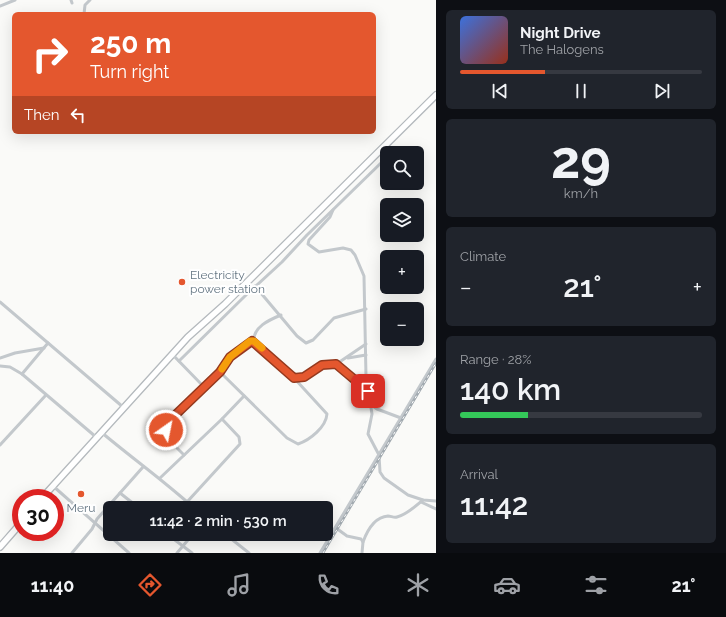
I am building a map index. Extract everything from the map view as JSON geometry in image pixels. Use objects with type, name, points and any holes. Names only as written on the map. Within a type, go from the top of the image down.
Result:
[{"type":"highway","points":[[50,489],[172,354],[436,95]]},
{"type":"highway","points":[[0,547],[12,533]]},
{"type":"street","points":[[0,6],[16,0]]},
{"type":"street","points":[[84,12],[85,5],[90,0]]},
{"type":"street","points":[[179,361],[255,286],[282,262],[380,164]]},
{"type":"street","points":[[333,210],[330,217],[309,240],[308,244],[318,252],[343,248],[352,252],[364,272],[368,391],[372,414],[368,434],[379,455],[380,472],[405,494],[436,509]]},
{"type":"street","points":[[255,286],[298,336],[308,344],[334,318],[366,309]]},
{"type":"street","points":[[0,308],[2,304],[123,407]]},
{"type":"street","points":[[220,372],[287,438],[294,443],[301,443],[321,428],[327,414],[294,378],[254,341],[253,336],[258,329],[271,319],[281,315]]},
{"type":"street","points":[[184,455],[167,438],[166,426],[170,420],[220,372],[230,357],[247,343],[254,341]]},
{"type":"street","points":[[22,374],[48,343]]},
{"type":"street","points":[[294,378],[304,377],[322,365],[336,364],[366,344]]},
{"type":"street","points":[[0,358],[15,353],[44,348]]},
{"type":"street","points":[[172,354],[204,387]]},
{"type":"street","points":[[346,358],[366,355]]},
{"type":"street","points":[[320,553],[436,359]]},
{"type":"street","points":[[336,364],[368,391]]},
{"type":"street","points":[[0,366],[10,367],[22,374],[96,437]]},
{"type":"street","points":[[0,445],[46,395]]},
{"type":"street","points":[[160,478],[244,396]]},
{"type":"street","points":[[370,404],[377,409],[401,418]]},
{"type":"street","points":[[188,501],[240,444],[239,437],[222,419]]},
{"type":"street","points":[[101,432],[143,467],[160,478],[186,501]]},
{"type":"street","points":[[72,553],[92,529],[95,523],[143,467]]},
{"type":"street","points":[[53,486],[128,553]]},
{"type":"street","points":[[120,493],[130,501]]},
{"type":"street","points":[[362,553],[363,542],[372,525],[387,516],[396,517],[422,501],[436,501]]},
{"type":"street","points":[[336,528],[346,536],[358,537],[367,532]]},
{"type":"street","points":[[358,537],[363,542]]},
{"type":"street","points":[[176,541],[192,553]]},
{"type":"street","points":[[178,553],[187,541]]},
{"type":"street","points":[[234,541],[249,553]]},
{"type":"railway","points":[[323,553],[436,363]]},
{"type":"slow traffic","points":[[222,369],[230,357],[250,341],[254,341],[262,348]]},
{"type":"place","name":"Electricity power station","points":[[182,282]]},
{"type":"place","name":"Meru","points":[[81,494]]},
{"type":"route","points":[[166,430],[167,424],[170,420],[220,372],[230,357],[250,341],[254,341],[294,378],[304,377],[322,365],[336,364],[368,391]]}]
